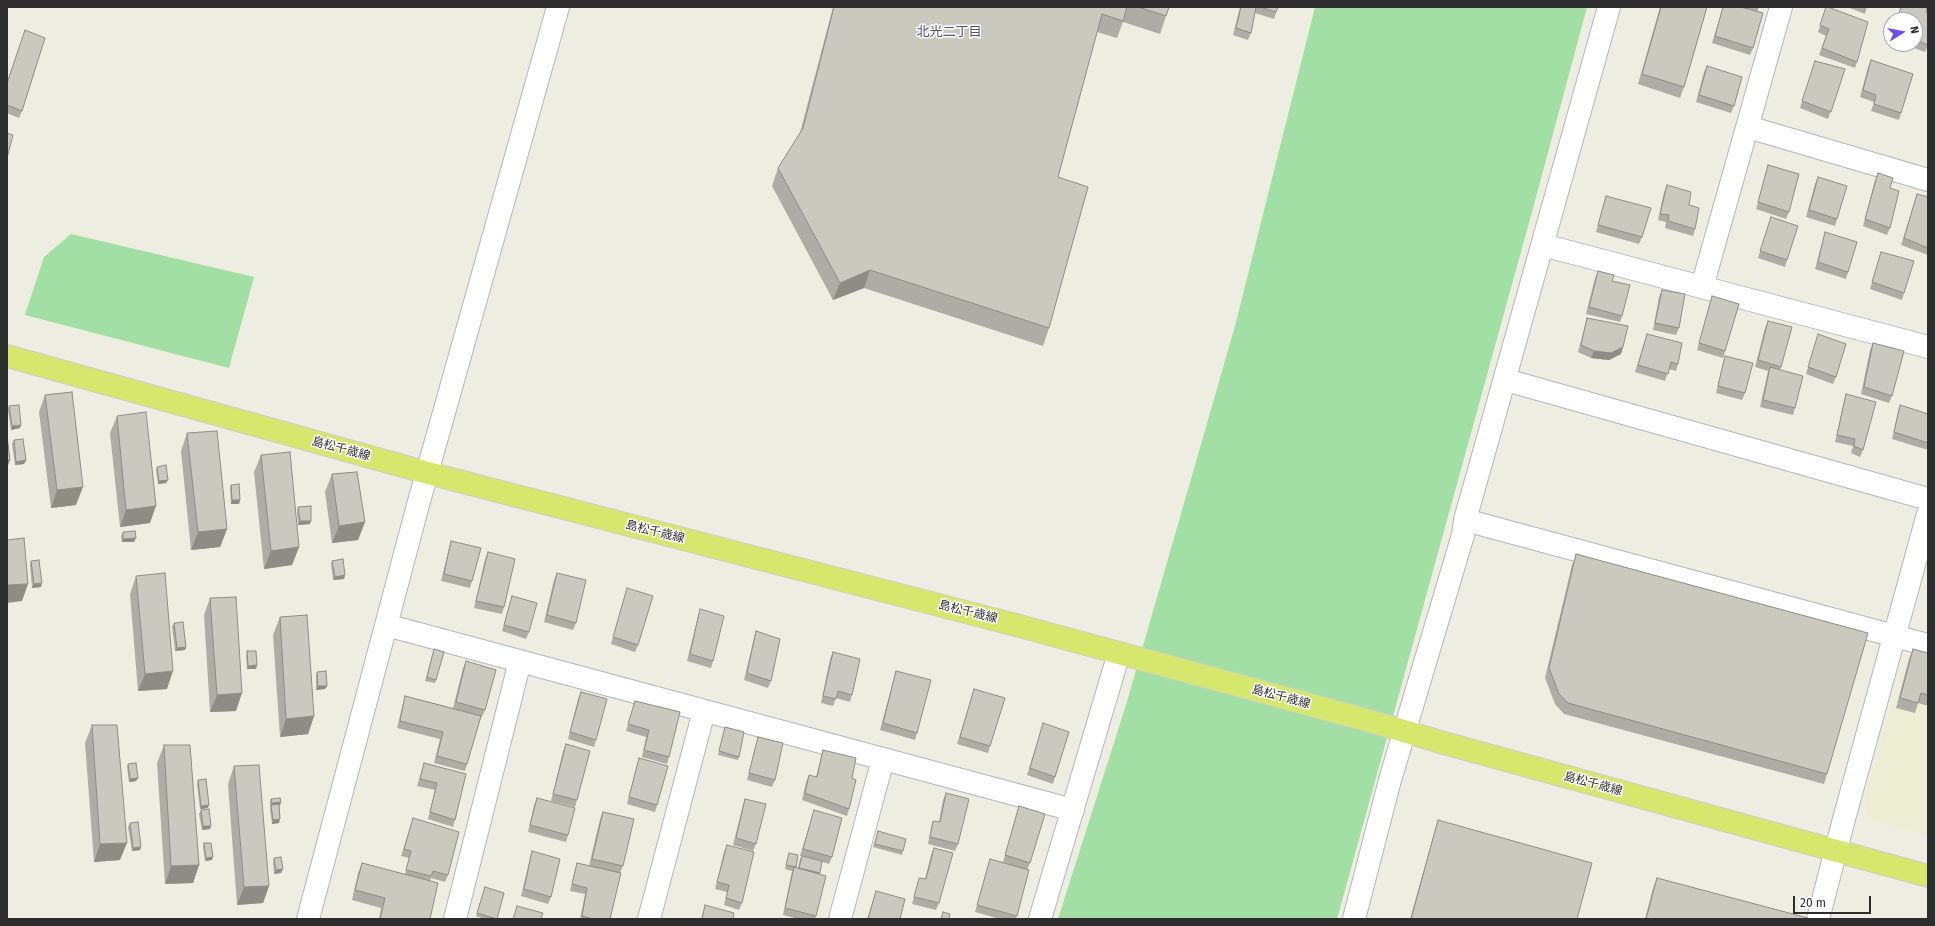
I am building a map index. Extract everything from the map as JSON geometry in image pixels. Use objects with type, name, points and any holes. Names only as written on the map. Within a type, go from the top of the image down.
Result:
[{"type":"main road","name":"島松千歳線","points":[[7,356],[428,473],[1119,653],[1928,876]]},
{"type":"street","points":[[308,919],[386,625],[558,7]]},
{"type":"street","points":[[1354,919],[1390,780],[1463,535],[1465,520],[1506,380],[1610,7]]},
{"type":"street","points":[[1702,287],[1781,7]]},
{"type":"street","points":[[1748,126],[1928,180]]},
{"type":"street","points":[[1543,245],[1928,347]]},
{"type":"street","points":[[1506,380],[1928,499]]},
{"type":"street","points":[[1818,919],[1928,514]]},
{"type":"street","points":[[1465,520],[1928,645]]},
{"type":"street","points":[[386,625],[1073,810]]},
{"type":"street","points":[[1040,919],[1119,653]]},
{"type":"street","points":[[454,919],[520,661]]},
{"type":"street","points":[[649,919],[704,711]]},
{"type":"street","points":[[840,919],[883,759]]},
{"type":"shaded area","points":[[1907,654],[1928,660],[1928,836],[1873,820],[1867,813],[1866,794]]},
{"type":"green space","points":[[1315,7],[1587,7],[1337,919],[1058,919],[1126,705],[1235,326]]},
{"type":"green space","points":[[71,234],[254,277],[229,368],[25,315],[44,257]]},
{"type":"building","points":[[834,7],[1127,7],[1123,21],[1102,14],[1058,177],[1088,187],[1049,328],[870,270],[840,283],[778,168],[803,128]]},
{"type":"building","points":[[1138,7],[1169,7],[1166,16]]},
{"type":"building","points":[[1241,7],[1256,7],[1251,33],[1236,28]]},
{"type":"building","points":[[1260,7],[1278,7],[1276,12]]},
{"type":"building","points":[[1661,7],[1707,7],[1684,87],[1642,74]]},
{"type":"building","points":[[1723,7],[1741,7],[1763,13],[1753,48],[1715,36]]},
{"type":"building","points":[[1826,7],[1868,22],[1857,62],[1822,48],[1829,29],[1820,25]]},
{"type":"building","points":[[1901,7],[1927,7],[1928,45],[1923,43],[1923,12],[1899,12]]},
{"type":"building","points":[[25,30],[45,38],[22,111],[7,105],[7,83]]},
{"type":"building","points":[[1871,60],[1913,74],[1901,113],[1874,104],[1876,95],[1863,90]]},
{"type":"building","points":[[1815,61],[1845,69],[1831,112],[1802,101]]},
{"type":"building","points":[[1707,66],[1742,77],[1734,106],[1699,95]]},
{"type":"building","points":[[7,133],[13,135],[7,158]]},
{"type":"building","points":[[1768,165],[1799,174],[1789,212],[1758,202]]},
{"type":"building","points":[[1878,173],[1893,178],[1890,188],[1899,191],[1890,228],[1865,219]]},
{"type":"building","points":[[1818,177],[1847,186],[1837,219],[1809,210]]},
{"type":"building","points":[[1667,185],[1691,192],[1689,205],[1699,208],[1695,229],[1668,221],[1669,215],[1660,214]]},
{"type":"building","points":[[1917,194],[1928,197],[1928,248],[1904,238]]},
{"type":"building","points":[[1606,196],[1651,208],[1642,237],[1598,225]]},
{"type":"building","points":[[1771,217],[1798,226],[1787,260],[1760,251]]},
{"type":"building","points":[[1825,232],[1857,242],[1848,272],[1818,262]]},
{"type":"building","points":[[1881,252],[1914,261],[1904,293],[1872,282]]},
{"type":"building","points":[[1598,271],[1614,275],[1612,281],[1630,285],[1622,316],[1589,307]]},
{"type":"building","points":[[1662,290],[1685,294],[1679,328],[1655,323]]},
{"type":"building","points":[[1712,296],[1739,304],[1725,351],[1699,343]]},
{"type":"building","points":[[1587,318],[1628,326],[1623,347],[1611,353],[1594,351],[1581,345]]},
{"type":"building","points":[[1768,321],[1792,327],[1781,367],[1758,360]]},
{"type":"building","points":[[1647,334],[1682,343],[1678,364],[1671,362],[1668,374],[1638,365]]},
{"type":"building","points":[[1818,334],[1846,344],[1836,377],[1808,367]]},
{"type":"building","points":[[1873,343],[1904,351],[1892,396],[1864,387]]},
{"type":"building","points":[[1725,356],[1753,363],[1745,393],[1718,386]]},
{"type":"building","points":[[1770,367],[1803,376],[1795,408],[1763,400]]},
{"type":"building","points":[[72,392],[83,487],[57,490],[45,395]]},
{"type":"building","points":[[1846,394],[1876,402],[1863,450],[1854,446],[1855,439],[1837,435]]},
{"type":"building","points":[[19,405],[21,425],[12,426],[9,406]]},
{"type":"building","points":[[1900,405],[1928,414],[1928,443],[1894,432]]},
{"type":"building","points":[[146,412],[156,506],[126,510],[117,416]]},
{"type":"building","points":[[217,431],[227,529],[198,532],[187,433]]},
{"type":"building","points":[[7,436],[10,460],[7,460]]},
{"type":"building","points":[[23,439],[26,460],[16,462],[14,440]]},
{"type":"building","points":[[290,452],[299,547],[271,551],[261,455]]},
{"type":"building","points":[[166,465],[168,480],[159,481],[157,467]]},
{"type":"building","points":[[357,472],[365,522],[339,526],[332,474]]},
{"type":"building","points":[[239,484],[240,500],[232,500],[231,485]]},
{"type":"building","points":[[311,506],[311,521],[300,521],[298,507]]},
{"type":"building","points":[[135,531],[136,538],[123,539],[123,532]]},
{"type":"building","points":[[24,538],[28,584],[7,585],[7,540]]},
{"type":"building","points":[[451,541],[481,548],[472,581],[444,574]]},
{"type":"building","points":[[488,552],[515,559],[504,607],[476,601]]},
{"type":"building","points":[[1576,554],[1868,633],[1827,774],[1568,703],[1559,694],[1549,668]]},
{"type":"building","points":[[343,559],[345,575],[335,577],[332,561]]},
{"type":"building","points":[[39,560],[42,583],[34,584],[31,561]]},
{"type":"building","points":[[165,573],[173,671],[145,674],[136,576]]},
{"type":"building","points":[[557,573],[586,580],[576,623],[547,615]]},
{"type":"building","points":[[627,588],[653,596],[638,645],[613,637]]},
{"type":"building","points":[[512,596],[537,603],[529,632],[504,625]]},
{"type":"building","points":[[236,597],[242,693],[217,695],[210,598]]},
{"type":"building","points":[[700,609],[724,616],[713,661],[690,654]]},
{"type":"building","points":[[307,615],[314,716],[286,719],[280,617]]},
{"type":"building","points":[[183,622],[186,647],[177,648],[174,623]]},
{"type":"building","points":[[756,631],[780,639],[771,681],[747,673]]},
{"type":"building","points":[[434,649],[444,652],[436,680],[427,677]]},
{"type":"building","points":[[1913,649],[1928,653],[1928,695],[1921,693],[1918,703],[1900,698]]},
{"type":"building","points":[[247,651],[256,651],[257,665],[248,666]]},
{"type":"building","points":[[833,652],[860,659],[852,695],[838,691],[836,699],[823,696]]},
{"type":"building","points":[[466,661],[496,670],[485,710],[456,702]]},
{"type":"building","points":[[326,671],[327,686],[318,686],[317,672]]},
{"type":"building","points":[[896,671],[931,680],[917,733],[883,723]]},
{"type":"building","points":[[974,689],[1005,698],[990,746],[960,737]]},
{"type":"building","points":[[581,692],[607,699],[596,740],[570,732]]},
{"type":"building","points":[[405,696],[481,716],[467,764],[437,756],[443,732],[400,721]]},
{"type":"building","points":[[635,701],[680,712],[669,757],[644,750],[649,730],[628,724]]},
{"type":"building","points":[[1043,723],[1069,732],[1055,777],[1030,768]]},
{"type":"building","points":[[92,725],[117,725],[127,843],[100,844]]},
{"type":"building","points":[[725,727],[744,732],[739,757],[719,751]]},
{"type":"building","points":[[758,737],[783,743],[775,780],[749,773]]},
{"type":"building","points":[[566,744],[590,751],[577,800],[553,794]]},
{"type":"building","points":[[164,745],[190,745],[199,865],[171,866]]},
{"type":"building","points":[[823,750],[856,758],[852,778],[856,780],[849,809],[805,793],[809,775],[817,777]]},
{"type":"building","points":[[639,758],[668,766],[657,805],[629,797]]},
{"type":"building","points":[[136,763],[138,778],[130,779],[128,764]]},
{"type":"building","points":[[424,763],[466,774],[455,820],[430,812],[437,783],[420,779]]},
{"type":"building","points":[[259,765],[269,886],[244,887],[234,766]]},
{"type":"building","points":[[206,779],[209,805],[201,806],[198,780]]},
{"type":"building","points":[[946,793],[969,799],[958,844],[930,837],[933,821],[940,822]]},
{"type":"building","points":[[280,798],[281,802],[272,803],[271,799]]},
{"type":"building","points":[[537,798],[575,808],[568,835],[530,825]]},
{"type":"building","points":[[745,799],[766,804],[756,844],[736,838]]},
{"type":"building","points":[[279,804],[280,819],[273,820],[271,805]]},
{"type":"building","points":[[1019,806],[1045,814],[1030,863],[1005,855]]},
{"type":"building","points":[[209,809],[211,826],[203,826],[201,810]]},
{"type":"building","points":[[814,810],[842,818],[832,857],[803,849]]},
{"type":"building","points":[[603,812],[634,819],[623,866],[592,859]]},
{"type":"building","points":[[413,818],[459,832],[448,875],[433,871],[431,876],[406,870],[411,851],[404,849]]},
{"type":"building","points":[[1438,820],[1592,863],[1577,919],[1411,919]]},
{"type":"building","points":[[138,822],[141,847],[133,848],[130,823]]},
{"type":"building","points":[[878,831],[906,839],[903,851],[875,844]]},
{"type":"building","points":[[204,843],[211,843],[213,857],[206,858]]},
{"type":"building","points":[[727,845],[754,852],[742,903],[726,898],[729,885],[717,882]]},
{"type":"building","points":[[934,848],[953,853],[939,903],[914,897],[919,878],[926,879]]},
{"type":"building","points":[[532,851],[560,859],[551,897],[524,889]]},
{"type":"building","points":[[789,853],[798,855],[796,867],[786,865]]},
{"type":"building","points":[[802,856],[822,861],[820,873],[799,868]]},
{"type":"building","points":[[281,857],[283,869],[276,870],[274,858]]},
{"type":"building","points":[[990,859],[1029,870],[1017,916],[977,905]]},
{"type":"building","points":[[362,863],[438,883],[430,919],[380,919],[385,898],[355,890]]},
{"type":"building","points":[[577,863],[621,873],[610,919],[593,919],[582,916],[587,888],[572,884]]},
{"type":"building","points":[[794,867],[826,876],[816,916],[785,908]]},
{"type":"building","points":[[1657,878],[1808,918],[1808,919],[1646,919]]},
{"type":"building","points":[[485,887],[504,893],[497,919],[477,913]]},
{"type":"building","points":[[876,891],[905,899],[900,919],[868,919]]},
{"type":"building","points":[[705,905],[734,913],[733,919],[702,919]]},
{"type":"building","points":[[517,906],[543,913],[541,919],[513,919]]},
{"type":"building","points":[[943,912],[950,914],[949,919],[941,919]]},
{"type":"district","name":"北光二丁目","points":[[949,32]]}]
